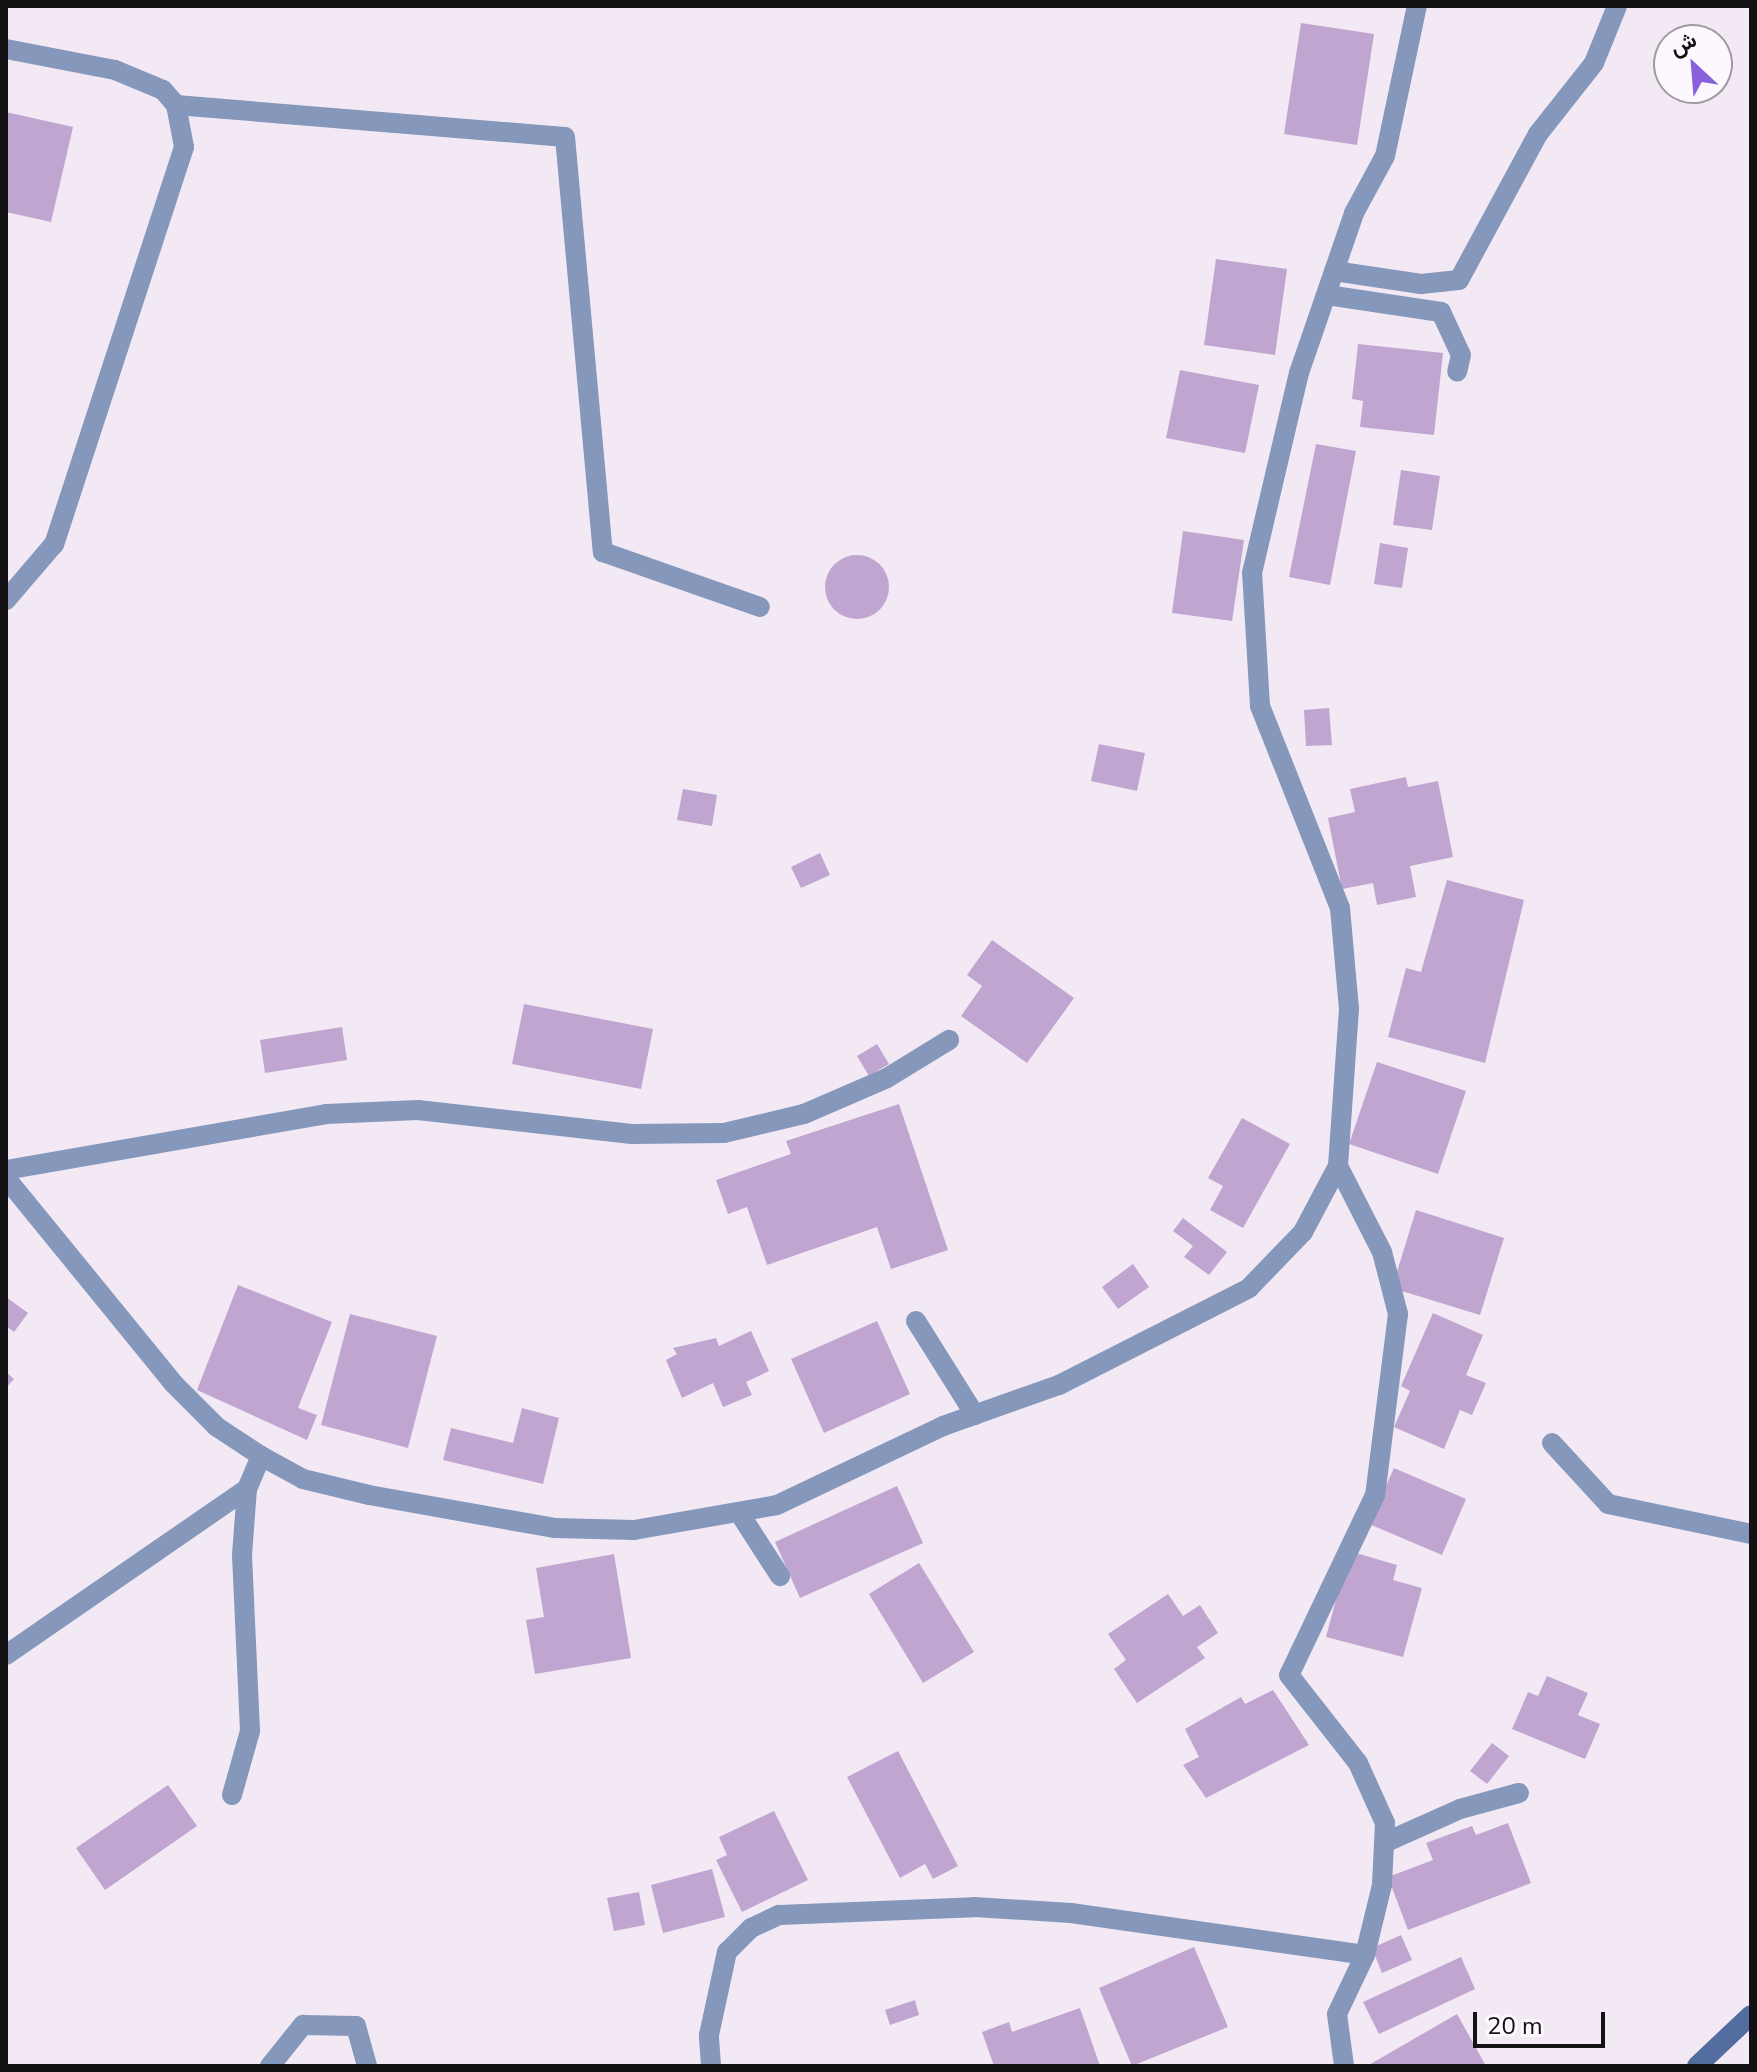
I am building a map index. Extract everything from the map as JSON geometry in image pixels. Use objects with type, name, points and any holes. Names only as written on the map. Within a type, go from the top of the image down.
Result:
[{"type":"main road","points":[[1697,2066],[1751,2015]]},
{"type":"street","points":[[6,1178],[173,1383],[217,1427],[261,1456],[303,1479],[554,1528],[634,1530],[740,1514],[777,1505],[975,1415],[1059,1385],[1249,1288],[1303,1232],[1338,1166],[1349,1009],[1340,908],[1260,706],[1252,589],[1268,489],[1334,271],[1385,156],[1417,6]]},
{"type":"street","points":[[1334,271],[1421,284],[1459,280],[1538,134],[1594,63],[1617,6]]},
{"type":"street","points":[[6,49],[115,70],[163,90],[176,105],[184,147],[175,180],[150,235],[71,497],[37,572],[6,600]]},
{"type":"street","points":[[176,105],[565,137],[603,552],[760,607]]},
{"type":"street","points":[[1327,295],[1441,312],[1461,355],[1457,372]]},
{"type":"street","points":[[6,1170],[326,1114],[418,1110],[632,1134],[724,1133],[804,1114],[887,1078],[949,1040]]},
{"type":"street","points":[[1338,1166],[1382,1252],[1398,1314],[1387,1434],[1375,1495],[1289,1675],[1358,1763],[1385,1823],[1365,1955],[1337,2014],[1344,2066]]},
{"type":"street","points":[[916,1321],[975,1415]]},
{"type":"street","points":[[1552,1443],[1608,1504],[1751,1534]]},
{"type":"street","points":[[232,1795],[250,1731],[242,1555],[247,1489],[261,1456]]},
{"type":"street","points":[[6,1655],[247,1489]]},
{"type":"street","points":[[740,1514],[780,1576]]},
{"type":"street","points":[[1384,1843],[1460,1809],[1519,1793]]},
{"type":"street","points":[[711,2066],[709,2035],[727,1952],[751,1928],[779,1915],[974,1907],[1071,1913],[1365,1955]]},
{"type":"street","points":[[270,2066],[303,2025],[356,2026],[367,2066]]},
{"type":"building","points":[[1301,23],[1374,34],[1357,145],[1284,134]]},
{"type":"building","points":[[6,112],[73,127],[51,222],[6,212]]},
{"type":"building","points":[[1216,259],[1287,269],[1275,355],[1204,345]]},
{"type":"building","points":[[1358,344],[1443,353],[1434,435],[1360,427],[1363,401],[1352,399]]},
{"type":"building","points":[[1180,370],[1259,385],[1245,453],[1166,438]]},
{"type":"building","points":[[1316,444],[1356,451],[1330,585],[1289,577]]},
{"type":"building","points":[[1401,470],[1440,476],[1432,530],[1393,525]]},
{"type":"building","points":[[1183,531],[1244,540],[1232,621],[1172,613]]},
{"type":"building","points":[[1380,543],[1408,548],[1402,588],[1374,584]]},
{"type":"building","points":[[851,555],[863,555],[880,564],[887,575],[887,599],[880,610],[863,619],[851,619],[839,614],[830,605],[825,593],[825,581],[830,569],[839,560]]},
{"type":"building","points":[[1329,708],[1332,745],[1306,746],[1304,710]]},
{"type":"building","points":[[1099,744],[1145,753],[1137,791],[1091,781]]},
{"type":"building","points":[[1406,777],[1408,787],[1438,781],[1453,857],[1410,866],[1416,897],[1377,905],[1373,883],[1342,889],[1328,818],[1355,812],[1350,789]]},
{"type":"building","points":[[683,789],[717,795],[712,826],[677,820]]},
{"type":"building","points":[[820,853],[830,875],[801,888],[791,867]]},
{"type":"building","points":[[1447,880],[1524,900],[1485,1063],[1388,1037],[1406,968],[1421,972]]},
{"type":"building","points":[[992,940],[1074,998],[1027,1063],[961,1016],[982,986],[967,975]]},
{"type":"building","points":[[524,1004],[653,1029],[641,1089],[512,1064]]},
{"type":"building","points":[[342,1027],[347,1060],[265,1073],[260,1040]]},
{"type":"building","points":[[877,1044],[889,1064],[869,1076],[857,1056]]},
{"type":"building","points":[[1377,1062],[1466,1091],[1438,1174],[1349,1144]]},
{"type":"building","points":[[899,1104],[948,1250],[891,1269],[877,1227],[767,1265],[747,1207],[728,1214],[716,1180],[791,1154],[786,1141]]},
{"type":"building","points":[[1242,1118],[1290,1144],[1243,1228],[1210,1210],[1223,1186],[1208,1178]]},
{"type":"building","points":[[1416,1210],[1504,1238],[1480,1315],[1392,1288]]},
{"type":"building","points":[[1183,1218],[1227,1252],[1209,1275],[1184,1257],[1193,1246],[1173,1231]]},
{"type":"building","points":[[1133,1264],[1149,1287],[1118,1309],[1102,1287]]},
{"type":"building","points":[[238,1285],[332,1322],[298,1408],[317,1415],[307,1440],[197,1390]]},
{"type":"building","points":[[6,1297],[28,1313],[14,1332],[6,1326]]},
{"type":"building","points":[[1433,1313],[1483,1335],[1466,1375],[1486,1383],[1472,1415],[1460,1410],[1444,1449],[1394,1427],[1410,1391],[1401,1386]]},
{"type":"building","points":[[350,1314],[437,1336],[408,1448],[321,1425]]},
{"type":"building","points":[[877,1321],[910,1394],[824,1433],[791,1359]]},
{"type":"building","points":[[751,1331],[769,1371],[746,1382],[752,1395],[723,1407],[713,1383],[682,1398],[666,1360],[677,1354],[673,1348],[716,1338],[719,1346]]},
{"type":"building","points":[[6,1372],[14,1379],[6,1388]]},
{"type":"building","points":[[522,1408],[559,1418],[543,1484],[443,1460],[451,1428],[513,1443]]},
{"type":"building","points":[[1394,1468],[1466,1499],[1442,1555],[1369,1524]]},
{"type":"building","points":[[897,1486],[923,1543],[800,1598],[775,1542]]},
{"type":"building","points":[[1349,1551],[1397,1565],[1393,1580],[1422,1588],[1403,1657],[1326,1637]]},
{"type":"building","points":[[614,1554],[631,1658],[535,1674],[526,1620],[544,1617],[536,1568]]},
{"type":"building","points":[[919,1563],[974,1652],[923,1683],[869,1594]]},
{"type":"building","points":[[1168,1594],[1183,1616],[1200,1605],[1218,1633],[1197,1647],[1205,1658],[1137,1703],[1114,1669],[1126,1660],[1108,1634]]},
{"type":"building","points":[[1547,1676],[1588,1693],[1578,1715],[1600,1724],[1585,1759],[1512,1729],[1528,1692],[1538,1696]]},
{"type":"building","points":[[1273,1690],[1309,1745],[1206,1798],[1183,1765],[1199,1757],[1185,1729],[1241,1697],[1245,1704]]},
{"type":"building","points":[[1492,1743],[1509,1756],[1487,1784],[1470,1771]]},
{"type":"building","points":[[898,1751],[958,1866],[933,1879],[925,1864],[900,1878],[847,1777]]},
{"type":"building","points":[[168,1785],[197,1826],[105,1890],[76,1848]]},
{"type":"building","points":[[774,1811],[808,1880],[742,1912],[716,1860],[727,1855],[719,1837]]},
{"type":"building","points":[[1508,1823],[1531,1883],[1408,1930],[1388,1877],[1433,1860],[1426,1843],[1472,1826],[1476,1835]]},
{"type":"building","points":[[712,1869],[725,1917],[663,1933],[651,1885]]},
{"type":"building","points":[[639,1892],[645,1925],[614,1931],[607,1898]]},
{"type":"building","points":[[1401,1935],[1412,1960],[1382,1973],[1372,1948]]},
{"type":"building","points":[[1194,1947],[1228,2027],[1132,2066],[1099,1988]]},
{"type":"building","points":[[1461,1957],[1475,1989],[1379,2034],[1363,2002]]},
{"type":"building","points":[[915,2000],[919,2015],[890,2025],[885,2010]]},
{"type":"building","points":[[1080,2008],[1100,2066],[994,2066],[982,2032],[1009,2022],[1012,2032]]},
{"type":"building","points":[[1457,2014],[1486,2066],[1367,2066]]}]
